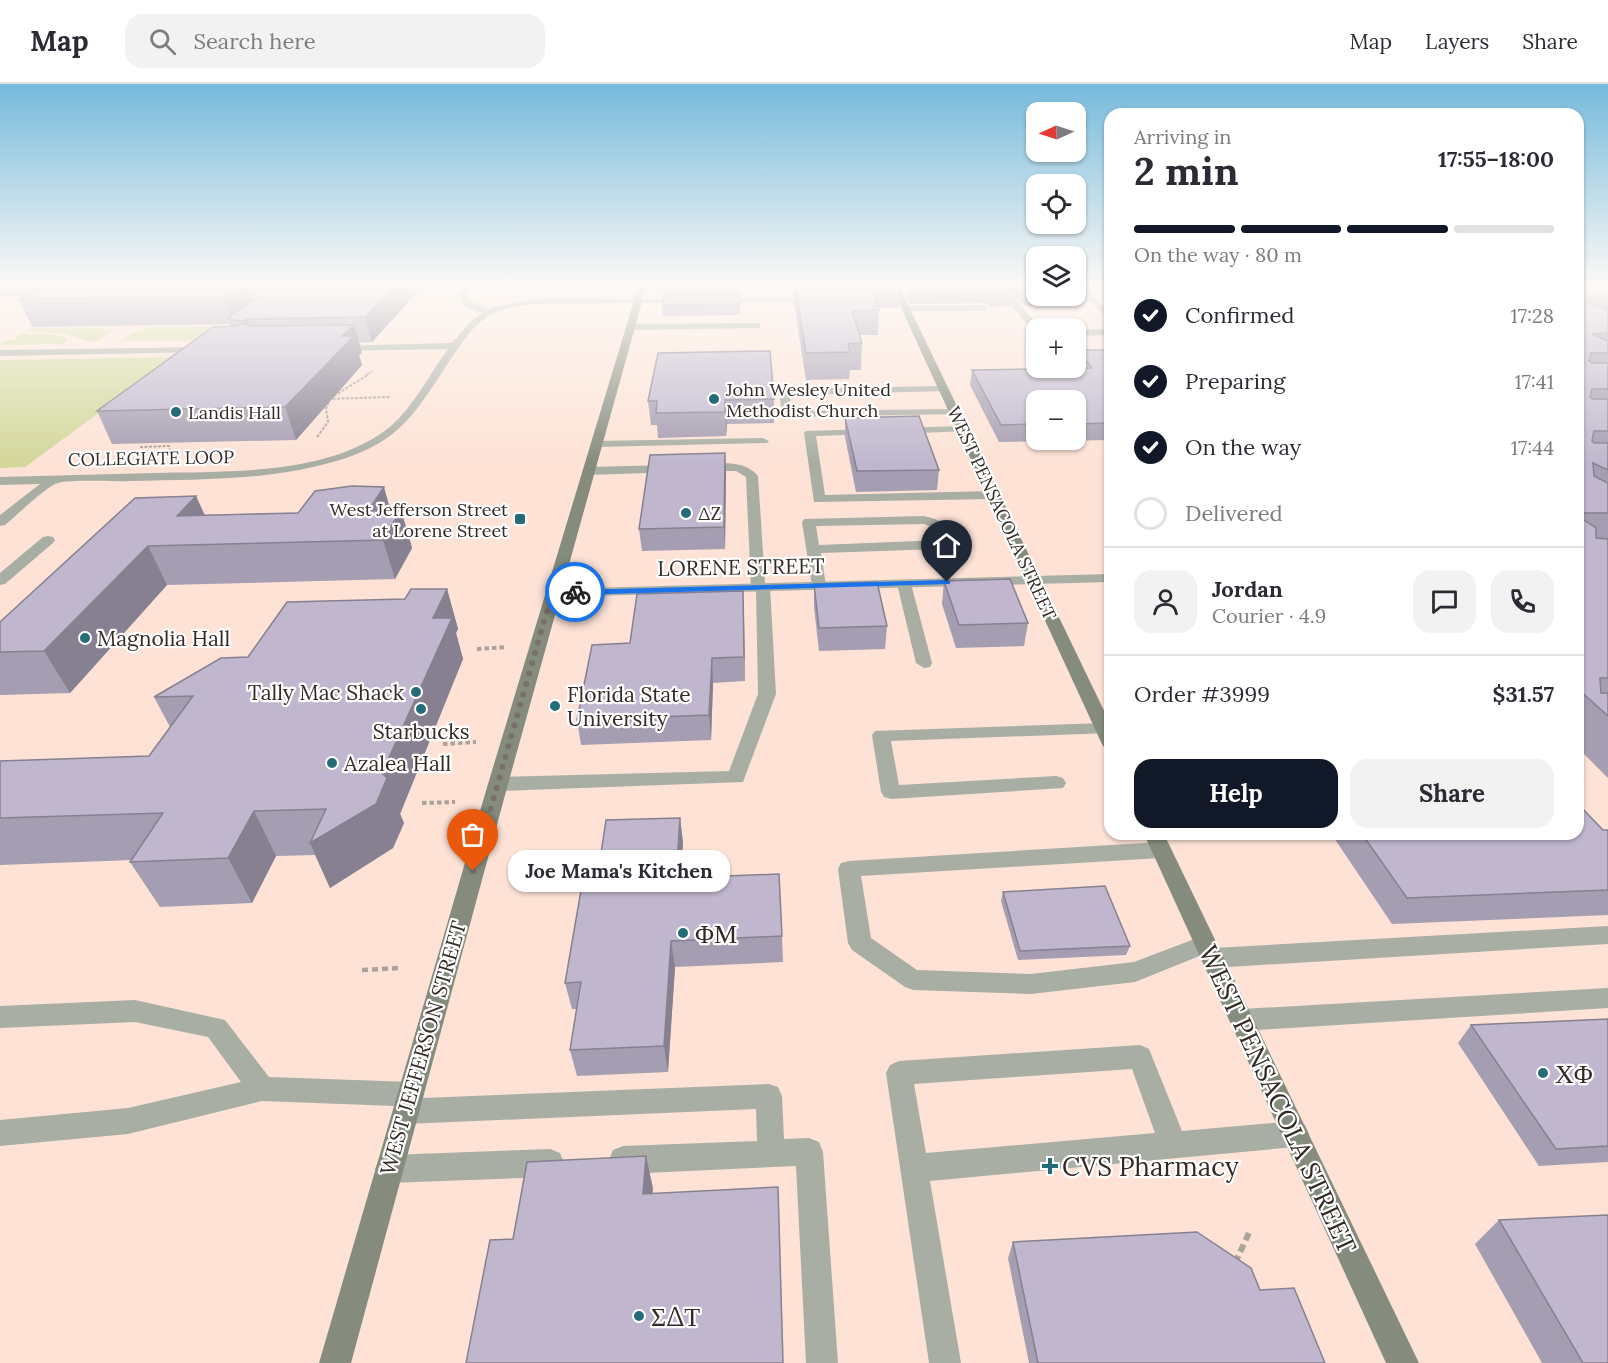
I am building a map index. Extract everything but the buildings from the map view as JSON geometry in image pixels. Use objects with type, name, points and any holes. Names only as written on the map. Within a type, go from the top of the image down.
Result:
[{"type":"street","name":"WEST JEFFERSON STREET","points":[[335,1363],[552,593],[626,344]]},
{"type":"street","name":"WEST PENSACOLA STREET","points":[[922,344],[1104,730]]},
{"type":"street","points":[[327,348],[455,346]]},
{"type":"street","name":"COLLEGIATE LOOP","points":[[0,481],[248,474],[286,469],[340,456],[377,440],[396,428],[455,346]]},
{"type":"street","points":[[0,353],[216,347]]},
{"type":"street","points":[[943,389],[784,392],[787,414],[954,412]]},
{"type":"street","points":[[962,429],[810,434],[819,499],[993,495]]},
{"type":"street","points":[[597,444],[762,441]]},
{"type":"street","points":[[498,784],[736,777],[767,694],[752,476],[747,470],[737,467],[588,471]]},
{"type":"street","name":"COLLEGIATE LOOP","points":[[0,522],[55,478]]},
{"type":"street","points":[[813,549],[941,545],[951,542],[946,529],[941,524],[924,520],[809,522],[813,549],[819,586]]},
{"type":"street","points":[[0,581],[48,540]]},
{"type":"street","name":"LORENE STREET","points":[[552,593],[1104,578]]},
{"type":"street","points":[[904,584],[924,663]]},
{"type":"street","points":[[1056,783],[891,792],[881,735],[1104,736]]},
{"type":"street","name":"WEST PENSACOLA STREET","points":[[1157,842],[1403,1363]]},
{"type":"street","points":[[1157,842],[849,869],[860,943],[913,980],[1031,984],[1135,972],[1209,951],[1608,935]]},
{"type":"street","points":[[1242,1020],[1608,998]]},
{"type":"street","points":[[0,1017],[135,1011],[216,1028],[262,1089]]},
{"type":"street","points":[[945,1363],[899,1072],[1140,1057],[1173,1144]]},
{"type":"street","points":[[0,1133],[128,1121],[262,1089],[409,1102],[769,1096],[771,1154]]},
{"type":"street","points":[[914,1168],[1295,1134]]},
{"type":"street","points":[[389,1170],[809,1152],[822,1363]]},
{"type":"path","points":[[312,442],[328,422],[326,409],[330,399],[376,369]]},
{"type":"path","points":[[319,399],[399,397]]},
{"type":"path","points":[[477,649],[507,647]]},
{"type":"path","points":[[443,744],[476,742]]},
{"type":"path","points":[[422,803],[455,802]]},
{"type":"path","points":[[362,970],[399,968]]},
{"type":"path","points":[[1230,1275],[1249,1233]]},
{"type":"shaded area","name":"Florida State University","points":[[0,344],[1026,344],[1026,378],[1086,378],[1086,344],[1104,344],[1104,840],[1584,840],[1584,515],[1608,578],[1608,1363],[0,1363]]},
{"type":"green space","points":[[2,344],[63,344],[63,344],[0,345]]},
{"type":"green space","points":[[175,357],[25,467],[0,468],[0,360]]},
{"type":"way so far","points":[[473,871],[552,593],[575,592]]},
{"type":"place","name":"John Wesley United Methodist Church","points":[[714,399]]},
{"type":"place","name":"Landis Hall","points":[[176,412]]},
{"type":"place","name":"ΔΖ","points":[[686,513]]},
{"type":"place","name":"West Jefferson Street at Lorene Street","points":[[520,519]]},
{"type":"place","name":"Magnolia Hall","points":[[85,638]]},
{"type":"place","name":"Tally Mac Shack","points":[[416,692]]},
{"type":"place","name":"Florida State University","points":[[555,706]]},
{"type":"place","name":"Starbucks","points":[[421,709]]},
{"type":"place","name":"Azalea Hall","points":[[332,763]]},
{"type":"place","name":"Joe Mama's Kitchen","points":[[473,871]]},
{"type":"place","name":"ΦΜ","points":[[683,933]]},
{"type":"place","name":"ΧΦ","points":[[1543,1073]]},
{"type":"place","name":"CVS Pharmacy","points":[[1050,1166]]},
{"type":"place","name":"ΣΔΤ","points":[[639,1316]]},
{"type":"route","points":[[575,592],[947,582]]}]
